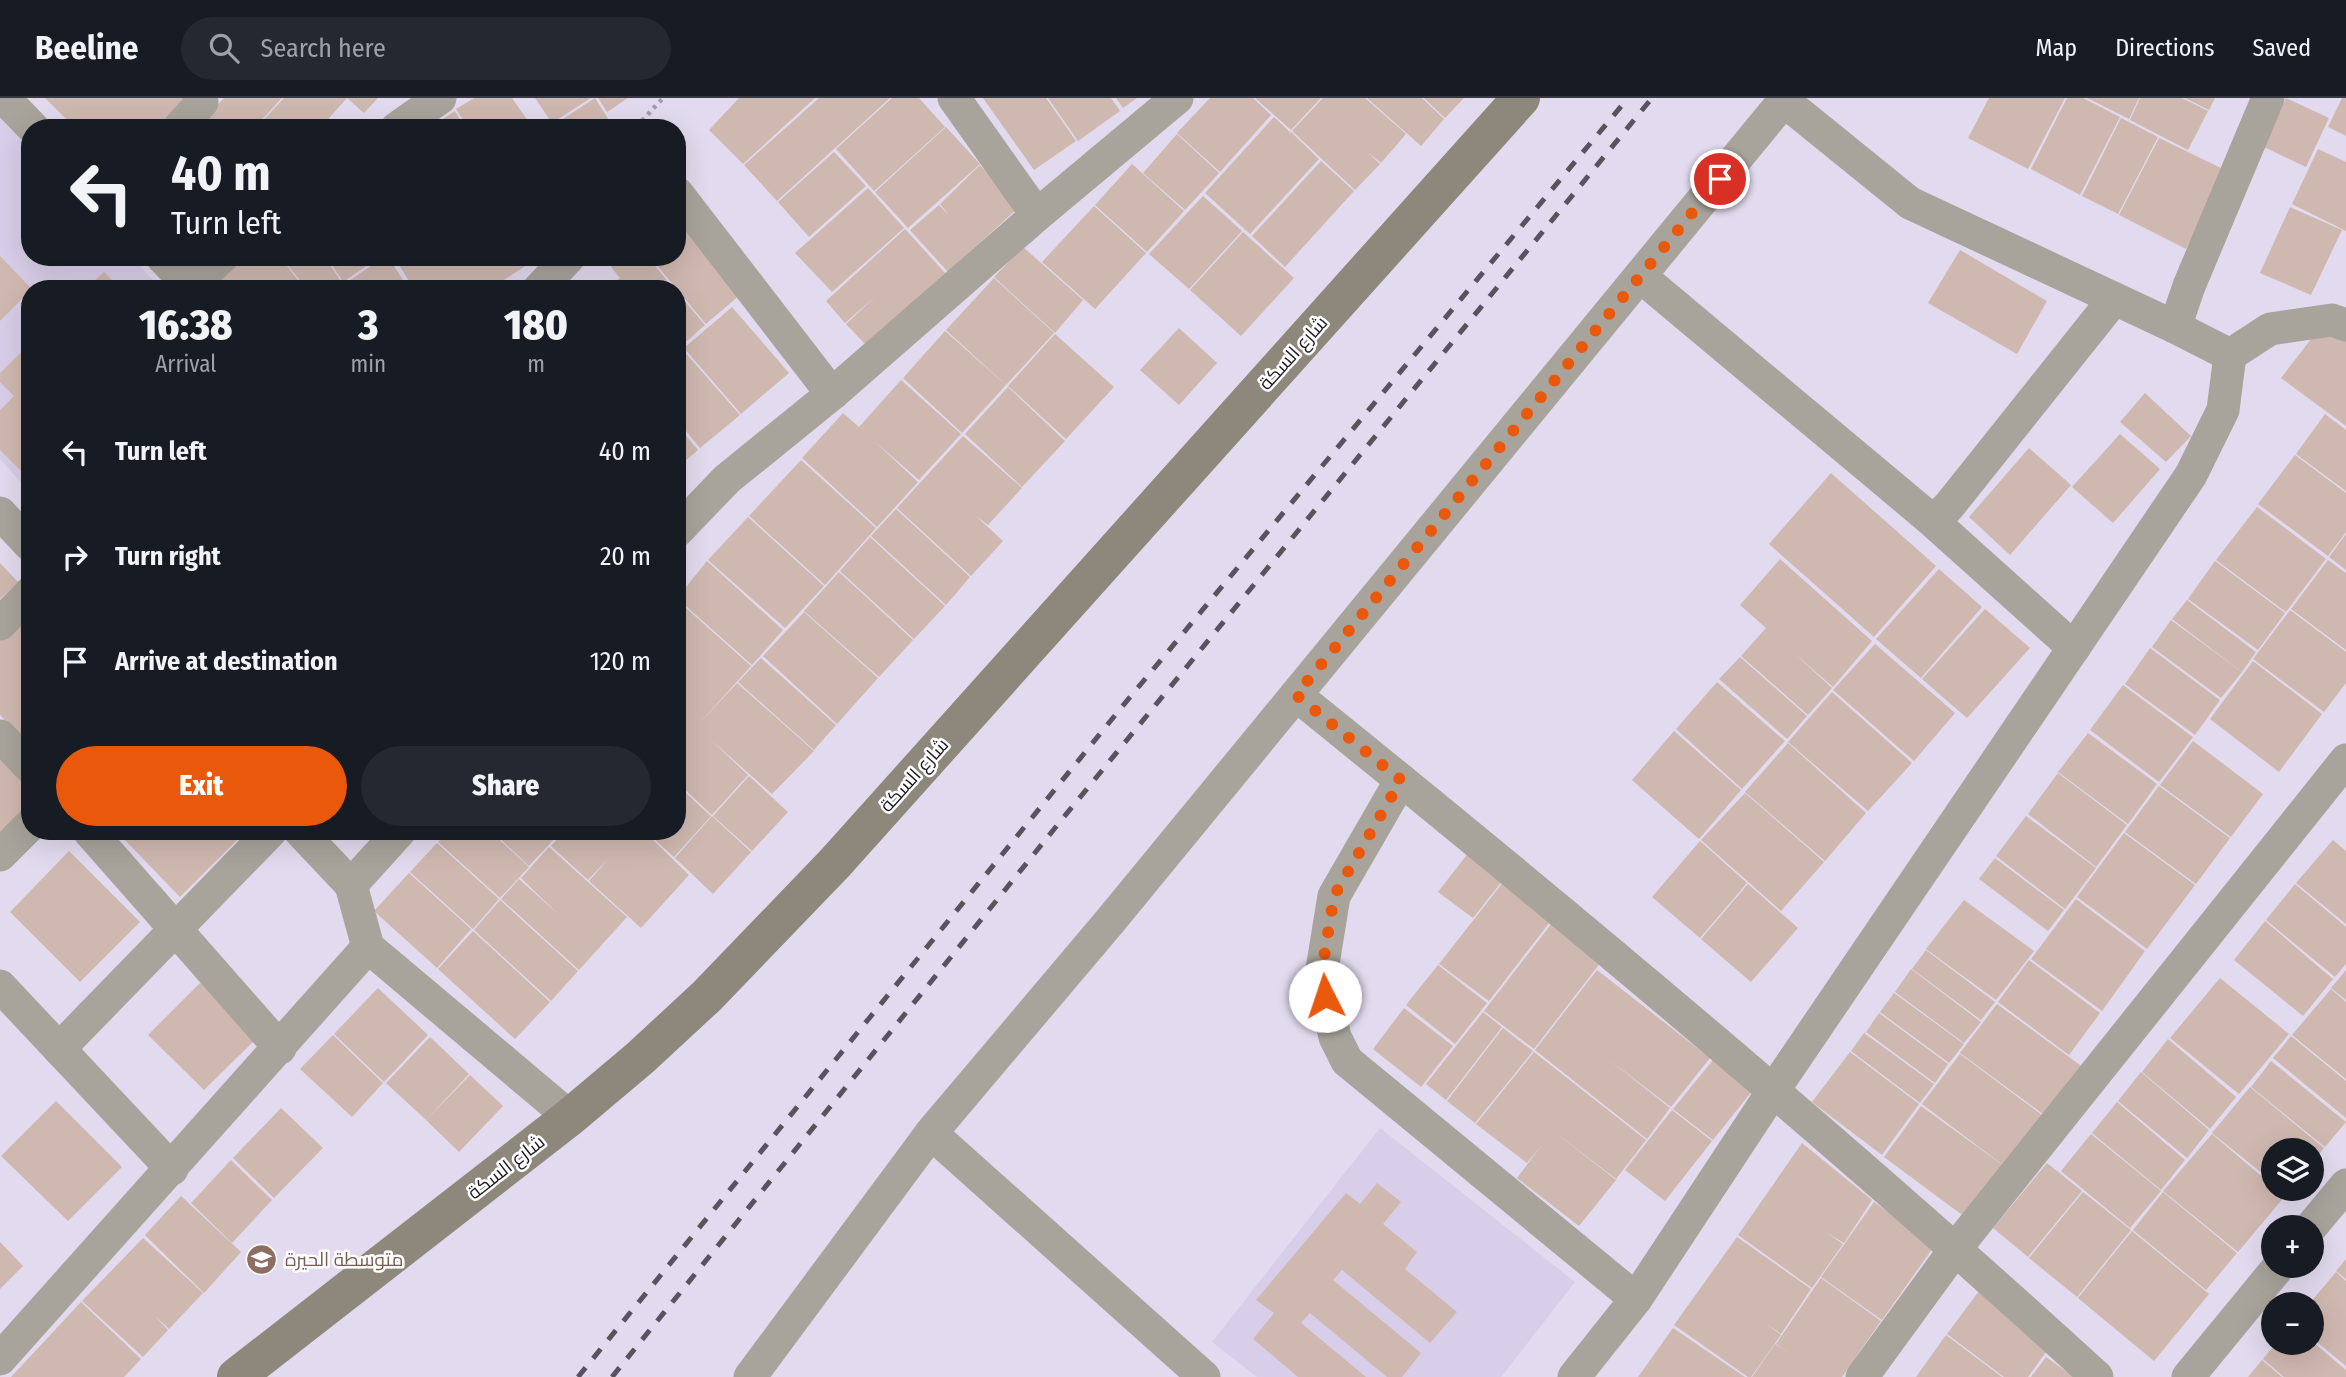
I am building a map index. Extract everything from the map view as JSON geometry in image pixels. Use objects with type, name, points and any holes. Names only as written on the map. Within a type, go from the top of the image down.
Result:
[{"type":"street","points":[[4,98],[24,119]]},
{"type":"street","points":[[954,98],[1037,215]]},
{"type":"street","points":[[686,522],[727,479],[832,394],[1037,215],[1177,98]]},
{"type":"street","name":"شارع السكة","points":[[236,1377],[570,1117],[640,1058],[707,996],[835,863],[1521,98]]},
{"type":"street","points":[[2175,327],[2189,286],[2268,98]]},
{"type":"street","points":[[186,119],[202,99]]},
{"type":"street","points":[[410,119],[438,99]]},
{"type":"street","points":[[750,1377],[931,1133],[1111,920],[1785,100],[1910,203],[2230,355]]},
{"type":"street","points":[[686,205],[832,394]]},
{"type":"street","points":[[171,266],[184,280]]},
{"type":"street","points":[[198,280],[213,266]]},
{"type":"street","points":[[547,280],[561,266]]},
{"type":"street","points":[[1640,276],[1928,517],[2074,648]]},
{"type":"street","points":[[1928,517],[1940,515],[1949,506],[2114,299]]},
{"type":"street","points":[[1574,1377],[1636,1299],[1773,1091],[2191,475],[2223,410],[2230,355],[2270,329],[2341,313]]},
{"type":"street","points":[[0,513],[21,535]]},
{"type":"street","points":[[0,624],[21,602]]},
{"type":"street","points":[[1296,695],[1773,1091],[1956,1248],[2097,1377]]},
{"type":"street","points":[[0,736],[21,758]]},
{"type":"street","points":[[1862,1377],[1956,1248],[2346,760]]},
{"type":"street","points":[[1401,780],[1334,896],[1321,976],[1335,1037],[1347,1060],[1636,1299]]},
{"type":"street","points":[[0,855],[21,834]]},
{"type":"street","points":[[97,840],[280,1048]]},
{"type":"street","points":[[59,1049],[262,840]]},
{"type":"street","points":[[308,840],[351,885],[368,947],[570,1117]]},
{"type":"street","points":[[351,885],[392,840]]},
{"type":"street","points":[[0,1359],[368,947]]},
{"type":"street","points":[[0,986],[172,1168]]},
{"type":"street","points":[[931,1133],[1204,1377]]},
{"type":"street","points":[[2322,1215],[2346,1185]]},
{"type":"street","points":[[2188,1377],[2269,1278]]},
{"type":"path","points":[[644,119],[663,98]]},
{"type":"shaded area","points":[[0,118],[21,140],[21,266],[139,266],[153,280],[21,280],[21,482],[0,459]]},
{"type":"shaded area","points":[[1380,1128],[1575,1282],[1501,1377],[1257,1377],[1212,1342]]},
{"type":"building","points":[[45,98],[191,98],[171,119],[66,119]]},
{"type":"building","points":[[224,98],[282,98],[262,119],[204,119]]},
{"type":"building","points":[[284,98],[347,98],[328,119],[264,119]]},
{"type":"building","points":[[347,98],[378,98],[364,113]]},
{"type":"building","points":[[474,98],[512,98],[527,119],[462,119],[456,109]]},
{"type":"building","points":[[535,98],[591,98],[558,119],[549,119]]},
{"type":"building","points":[[595,98],[608,119],[563,119]]},
{"type":"building","points":[[598,98],[628,98],[607,112]]},
{"type":"building","points":[[739,98],[815,98],[743,164],[709,130]]},
{"type":"building","points":[[819,98],[890,98],[777,201],[744,165]]},
{"type":"building","points":[[892,98],[919,98],[945,127],[874,191],[836,149]]},
{"type":"building","points":[[983,98],[1046,98],[1076,141],[1034,170]]},
{"type":"building","points":[[1048,98],[1111,98],[1120,111],[1078,141]]},
{"type":"building","points":[[1116,98],[1137,98],[1123,108]]},
{"type":"building","points":[[1210,98],[1253,98],[1271,115],[1220,172],[1177,133]]},
{"type":"building","points":[[1255,98],[1321,98],[1291,130]]},
{"type":"building","points":[[1323,98],[1365,98],[1406,134],[1381,163],[1366,151],[1380,164],[1355,190],[1292,131]]},
{"type":"building","points":[[1367,98],[1422,98],[1444,119],[1421,146]]},
{"type":"building","points":[[1424,98],[1464,98],[1445,118]]},
{"type":"building","points":[[1989,98],[2065,98],[2028,169],[1968,138]]},
{"type":"building","points":[[2067,98],[2083,98],[2120,117],[2080,195],[2031,169]]},
{"type":"building","points":[[2087,98],[2139,98],[2129,119]]},
{"type":"building","points":[[2140,98],[2182,98],[2208,111],[2188,150],[2130,120]]},
{"type":"building","points":[[2185,98],[2215,98],[2209,110]]},
{"type":"building","points":[[2286,98],[2329,118],[2306,167],[2264,147]]},
{"type":"building","points":[[2342,98],[2346,98],[2346,136],[2328,127]]},
{"type":"building","points":[[455,111],[460,119],[443,119]]},
{"type":"building","points":[[1274,117],[1289,134],[1291,132],[1319,159],[1250,234],[1205,193]]},
{"type":"building","points":[[2121,118],[2158,137],[2118,214],[2082,196]]},
{"type":"building","points":[[946,127],[980,164],[908,228],[875,192]]},
{"type":"building","points":[[1177,134],[1219,173],[1185,210],[1143,173]]},
{"type":"building","points":[[2159,138],[2227,171],[2186,249],[2119,215]]},
{"type":"building","points":[[2318,149],[2346,162],[2346,231],[2292,204]]},
{"type":"building","points":[[834,152],[866,186],[809,237],[778,202]]},
{"type":"building","points":[[1321,161],[1354,191],[1285,267],[1252,236]]},
{"type":"building","points":[[1132,164],[1184,211],[1147,252],[1095,205]]},
{"type":"building","points":[[980,165],[1019,207],[948,272],[910,230],[939,205],[949,215],[940,204]]},
{"type":"building","points":[[868,188],[904,228],[832,292],[795,253]]},
{"type":"building","points":[[1203,196],[1242,231],[1189,289],[1149,254]]},
{"type":"building","points":[[1094,206],[1146,253],[1095,309],[1042,262]]},
{"type":"building","points":[[2290,207],[2342,230],[2311,295],[2260,273]]},
{"type":"building","points":[[686,221],[748,288],[706,324],[686,300],[686,280],[669,280],[658,266],[686,266]]},
{"type":"building","points":[[905,229],[946,274],[867,346],[846,324],[876,296],[845,323],[826,301]]},
{"type":"building","points":[[1243,232],[1294,278],[1241,336],[1190,290]]},
{"type":"building","points":[[1023,247],[1083,300],[1055,333],[994,277]]},
{"type":"building","points":[[1960,250],[2047,301],[2017,354],[1928,303]]},
{"type":"building","points":[[0,256],[23,280],[21,280],[21,300],[0,321]]},
{"type":"building","points":[[230,266],[287,266],[298,280],[215,280]]},
{"type":"building","points":[[288,266],[331,266],[340,280],[300,280]]},
{"type":"building","points":[[333,266],[367,266],[346,280],[342,280]]},
{"type":"building","points":[[371,266],[394,266],[403,280],[350,280]]},
{"type":"building","points":[[400,266],[525,266],[504,280],[408,280]]},
{"type":"building","points":[[655,266],[667,280],[618,280],[620,278],[611,267]]},
{"type":"building","points":[[104,272],[112,280],[96,280]]},
{"type":"building","points":[[994,278],[1054,333],[1006,385],[946,330]]},
{"type":"building","points":[[686,303],[705,325],[686,342]]},
{"type":"building","points":[[732,307],[789,373],[741,414],[686,350],[686,346]]},
{"type":"building","points":[[1179,328],[1217,363],[1179,405],[1140,370]]},
{"type":"building","points":[[2318,330],[2346,331],[2346,426],[2281,378]]},
{"type":"building","points":[[945,331],[1006,385],[962,433],[903,378]]},
{"type":"building","points":[[1055,334],[1114,387],[1066,439],[1008,386]]},
{"type":"building","points":[[21,353],[21,471],[0,450],[0,410],[14,396],[0,382],[0,373]]},
{"type":"building","points":[[686,354],[740,415],[700,448],[686,431]]},
{"type":"building","points":[[901,380],[961,434],[919,480],[874,441],[918,482],[877,527],[802,458],[843,413],[859,427]]},
{"type":"building","points":[[1008,387],[1065,441],[1022,487],[965,434]]},
{"type":"building","points":[[2145,393],[2191,436],[2166,462],[2120,422]]},
{"type":"building","points":[[2325,414],[2346,430],[2346,491],[2296,454]]},
{"type":"building","points":[[2120,434],[2160,469],[2113,523],[2072,487]]},
{"type":"building","points":[[686,436],[698,450],[686,460]]},
{"type":"building","points":[[963,436],[1022,488],[988,525],[976,516],[1003,541],[971,576],[897,508]]},
{"type":"building","points":[[2029,448],[2071,485],[2010,555],[1969,517]]},
{"type":"building","points":[[2295,455],[2346,493],[2346,532],[2328,556],[2258,504]]},
{"type":"building","points":[[801,460],[876,528],[825,585],[749,516]]},
{"type":"building","points":[[1831,473],[1936,566],[1874,637],[1769,544]]},
{"type":"building","points":[[2257,507],[2326,559],[2286,612],[2216,560]]},
{"type":"building","points":[[896,509],[970,577],[946,605],[871,536]]},
{"type":"building","points":[[748,517],[824,586],[785,628],[708,560]]},
{"type":"building","points":[[2346,534],[2346,570],[2329,557]]},
{"type":"building","points":[[870,537],[945,606],[914,639],[840,571]]},
{"type":"building","points":[[1780,559],[1872,641],[1833,687],[1794,653],[1832,688],[1808,715],[1741,656],[1766,628],[1740,605]]},
{"type":"building","points":[[2328,560],[2346,573],[2346,650],[2291,609]]},
{"type":"building","points":[[707,561],[783,630],[752,665],[686,606],[686,587]]},
{"type":"building","points":[[2215,561],[2285,613],[2258,650],[2188,599]]},
{"type":"building","points":[[0,563],[18,582],[0,599]]},
{"type":"building","points":[[1939,569],[1982,607],[1921,678],[1876,639]]},
{"type":"building","points":[[839,572],[913,640],[879,677],[804,611]]},
{"type":"building","points":[[2187,600],[2256,652],[2242,672],[2172,619]]},
{"type":"building","points":[[686,608],[751,666],[696,727],[737,683],[814,751],[772,794],[711,740],[748,775],[712,815],[686,790]]},
{"type":"building","points":[[1985,609],[2030,648],[1967,718],[1922,679]]},
{"type":"building","points":[[2290,610],[2346,652],[2346,683],[2324,712],[2253,659]]},
{"type":"building","points":[[804,612],[878,678],[837,724],[763,656]]},
{"type":"building","points":[[21,615],[21,737],[0,715],[0,636]]},
{"type":"building","points":[[2171,620],[2242,672],[2221,698],[2152,647]]},
{"type":"building","points":[[1875,644],[1955,713],[1914,761],[1833,690]]},
{"type":"building","points":[[2150,648],[2220,700],[2195,735],[2125,684]]},
{"type":"building","points":[[1740,657],[1807,716],[1787,739],[1719,679]]},
{"type":"building","points":[[761,658],[836,725],[814,750],[738,682]]},
{"type":"building","points":[[2253,661],[2322,714],[2279,772],[2210,719]]},
{"type":"building","points":[[1717,682],[1785,741],[1742,789],[1676,729]]},
{"type":"building","points":[[2123,685],[2193,737],[2159,782],[2090,730]]},
{"type":"building","points":[[1832,692],[1912,763],[1868,811],[1788,742]]},
{"type":"building","points":[[1674,731],[1741,790],[1699,839],[1632,780]]},
{"type":"building","points":[[2088,733],[2157,784],[2128,824],[2058,772]]},
{"type":"building","points":[[2193,741],[2263,794],[2231,837],[2160,785]]},
{"type":"building","points":[[1788,743],[1866,813],[1825,861],[1745,792]]},
{"type":"building","points":[[0,760],[21,766],[21,813],[0,833]]},
{"type":"building","points":[[2058,773],[2127,825],[2096,867],[2028,814]]},
{"type":"building","points":[[749,776],[788,812],[752,851],[713,816]]},
{"type":"building","points":[[2159,786],[2230,838],[2196,884],[2125,832]]},
{"type":"building","points":[[686,793],[711,816],[674,857],[655,840],[686,840]]},
{"type":"building","points":[[1745,793],[1824,862],[1781,911],[1701,840]]},
{"type":"building","points":[[712,816],[751,852],[713,894],[675,858]]},
{"type":"building","points":[[2026,816],[2096,868],[2065,909],[1996,856]]},
{"type":"building","points":[[2124,833],[2195,885],[2147,949],[2077,897]]},
{"type":"building","points":[[125,840],[237,840],[180,897]]},
{"type":"building","points":[[500,840],[529,867],[500,898],[438,842]]},
{"type":"building","points":[[502,840],[553,840],[529,866]]},
{"type":"building","points":[[556,840],[653,840],[689,875],[641,928],[589,881],[609,858],[588,880],[551,846]]},
{"type":"building","points":[[2333,840],[2346,851],[2346,924],[2296,883]]},
{"type":"building","points":[[1700,841],[1747,883],[1700,938],[1652,897]]},
{"type":"building","points":[[437,843],[499,899],[473,929],[410,872]]},
{"type":"building","points":[[549,847],[627,917],[579,970],[501,899],[519,879],[558,914],[521,878]]},
{"type":"building","points":[[69,851],[140,922],[80,982],[10,912]]},
{"type":"building","points":[[1469,852],[1503,880],[1473,918],[1438,892]]},
{"type":"building","points":[[1995,858],[2064,910],[2048,931],[1979,879]]},
{"type":"building","points":[[409,873],[471,929],[437,968],[374,911]]},
{"type":"building","points":[[1504,881],[1553,918],[1489,1001],[1439,964]]},
{"type":"building","points":[[1748,884],[1798,928],[1751,982],[1701,939]]},
{"type":"building","points":[[2295,884],[2346,927],[2346,964],[2335,977],[2266,920]]},
{"type":"building","points":[[2076,899],[2145,951],[2102,1011],[2031,959]]},
{"type":"building","points":[[500,900],[578,971],[551,1001],[474,930]]},
{"type":"building","points":[[1964,900],[2034,951],[1996,1000],[1926,949]]},
{"type":"building","points":[[1555,919],[1604,958],[1534,1049],[1484,1011]]},
{"type":"building","points":[[2265,921],[2333,979],[2303,1016],[2234,960]]},
{"type":"building","points":[[473,931],[550,1002],[515,1039],[438,969]]},
{"type":"building","points":[[1926,950],[1995,1002],[1981,1020],[1912,969]]},
{"type":"building","points":[[2029,960],[2100,1013],[2069,1055],[1998,1002]]},
{"type":"building","points":[[1438,965],[1487,1003],[1455,1044],[1406,1005]]},
{"type":"building","points":[[1911,969],[1981,1022],[1964,1043],[1895,992]]},
{"type":"building","points":[[1597,970],[1710,1058],[1671,1107],[1608,1059],[1670,1108],[1647,1139],[1535,1050]]},
{"type":"building","points":[[2346,970],[2346,1000],[2331,988]]},
{"type":"building","points":[[2220,978],[2289,1034],[2239,1094],[2170,1038]]},
{"type":"building","points":[[201,982],[257,1038],[204,1090],[148,1035]]},
{"type":"building","points":[[378,988],[428,1035],[384,1082],[334,1034]]},
{"type":"building","points":[[2331,989],[2346,1002],[2346,1079],[2292,1035]]},
{"type":"building","points":[[1894,993],[1964,1044],[1949,1063],[1880,1012]]},
{"type":"building","points":[[1997,1004],[2084,1068],[2047,1117],[1960,1053]]},
{"type":"building","points":[[1404,1008],[1453,1046],[1421,1087],[1373,1049]]},
{"type":"building","points":[[1483,1012],[1502,1027],[1446,1100],[1426,1084]]},
{"type":"building","points":[[1879,1013],[1948,1064],[1935,1083],[1866,1032]]},
{"type":"building","points":[[1503,1028],[1533,1051],[1475,1123],[1447,1101]]},
{"type":"building","points":[[1864,1033],[1934,1084],[1920,1103],[1851,1051]]},
{"type":"building","points":[[333,1035],[383,1083],[352,1117],[300,1069]]},
{"type":"building","points":[[2291,1036],[2346,1081],[2346,1118],[2273,1058]]},
{"type":"building","points":[[430,1037],[469,1074],[426,1120],[386,1083]]},
{"type":"building","points":[[2168,1039],[2236,1097],[2210,1129],[2142,1072]]},
{"type":"building","points":[[1534,1052],[1646,1140],[1616,1179],[1552,1130],[1616,1180],[1579,1226],[1517,1178],[1541,1146],[1527,1163],[1476,1124]]},
{"type":"building","points":[[1850,1052],[1919,1104],[1882,1155],[1812,1102]]},
{"type":"building","points":[[1960,1054],[2046,1118],[2008,1169],[1922,1104]]},
{"type":"building","points":[[1713,1060],[1752,1091],[1713,1140],[1673,1109]]},
{"type":"building","points":[[2271,1061],[2346,1122],[2325,1147],[2324,1138],[2314,1138],[2251,1087]]},
{"type":"building","points":[[2141,1072],[2209,1130],[2187,1158],[2118,1101]]},
{"type":"building","points":[[470,1075],[503,1106],[459,1152],[426,1120]]},
{"type":"building","points":[[2250,1087],[2312,1138],[2261,1138],[2261,1172],[2212,1133]]},
{"type":"building","points":[[56,1101],[122,1167],[68,1221],[1,1156]]},
{"type":"building","points":[[2117,1102],[2185,1160],[2161,1190],[2092,1133]]},
{"type":"building","points":[[1921,1106],[2008,1169],[1969,1220],[1884,1157]]},
{"type":"building","points":[[281,1108],[323,1148],[274,1198],[233,1158]]},
{"type":"building","points":[[1672,1110],[1712,1141],[1665,1201],[1625,1170]]},
{"type":"building","points":[[2091,1134],[2161,1191],[2130,1228],[2061,1171]]},
{"type":"building","points":[[2212,1134],[2261,1176],[2261,1201],[2281,1201],[2269,1215],[2261,1215],[2261,1225],[2238,1252],[2163,1191]]},
{"type":"building","points":[[1802,1143],[1872,1200],[1844,1243],[1827,1233],[1843,1244],[1812,1288],[1738,1235]]},
{"type":"building","points":[[231,1160],[272,1200],[232,1243],[191,1203]]},
{"type":"building","points":[[2047,1163],[2082,1191],[2028,1257],[1993,1228]]},
{"type":"building","points":[[1377,1183],[1401,1202],[1383,1224],[1417,1252],[1405,1269],[1457,1312],[1430,1343],[1342,1270],[1333,1280],[1421,1353],[1402,1377],[1387,1377],[1310,1313],[1301,1323],[1366,1377],[1298,1377],[1253,1339],[1274,1313],[1256,1300],[1346,1193],[1360,1204]]},
{"type":"building","points":[[2083,1192],[2131,1230],[2077,1297],[2029,1258]]},
{"type":"building","points":[[2163,1192],[2237,1253],[2206,1290],[2133,1230]]},
{"type":"building","points":[[181,1196],[241,1252],[204,1293],[145,1235]]},
{"type":"building","points":[[1874,1202],[1935,1245],[1882,1320],[1821,1277]]},
{"type":"building","points":[[2132,1231],[2209,1294],[2154,1361],[2078,1298]]},
{"type":"building","points":[[1737,1237],[1811,1289],[1781,1334],[1765,1323],[1781,1335],[1751,1377],[1674,1325]]},
{"type":"building","points":[[143,1238],[203,1293],[169,1329],[155,1316],[168,1330],[143,1357],[82,1301]]},
{"type":"building","points":[[0,1242],[23,1266],[0,1289]]},
{"type":"building","points":[[2346,1259],[2346,1279],[2336,1271]]},
{"type":"building","points":[[2336,1272],[2346,1281],[2346,1366],[2324,1348],[2324,1292],[2319,1292]]},
{"type":"building","points":[[1821,1278],[1881,1321],[1842,1377],[1752,1377],[1775,1344],[1790,1353],[1776,1344]]},
{"type":"building","points":[[1979,1291],[2051,1345],[2028,1377],[2004,1377],[1947,1334]]},
{"type":"building","points":[[81,1302],[141,1359],[124,1377],[11,1377]]},
{"type":"building","points":[[1673,1328],[1745,1377],[1638,1377]]},
{"type":"building","points":[[1946,1335],[2002,1377],[1916,1377]]},
{"type":"building","points":[[2324,1351],[2346,1370],[2346,1377],[2284,1377],[2263,1359],[2266,1355],[2324,1355]]},
{"type":"building","points":[[2046,1357],[2074,1377],[2031,1377]]},
{"type":"building","points":[[2262,1360],[2282,1377],[2248,1377]]},
{"type":"railway","points":[[578,1377],[1121,708],[1628,98]]},
{"type":"railway","points":[[612,1377],[1059,823],[1652,98]]},
{"type":"place","name":"متوسطة الحيرة","points":[[262,1259]]},
{"type":"route","points":[[1325,996],[1321,976],[1334,896],[1401,780],[1296,695],[1720,179]]}]
